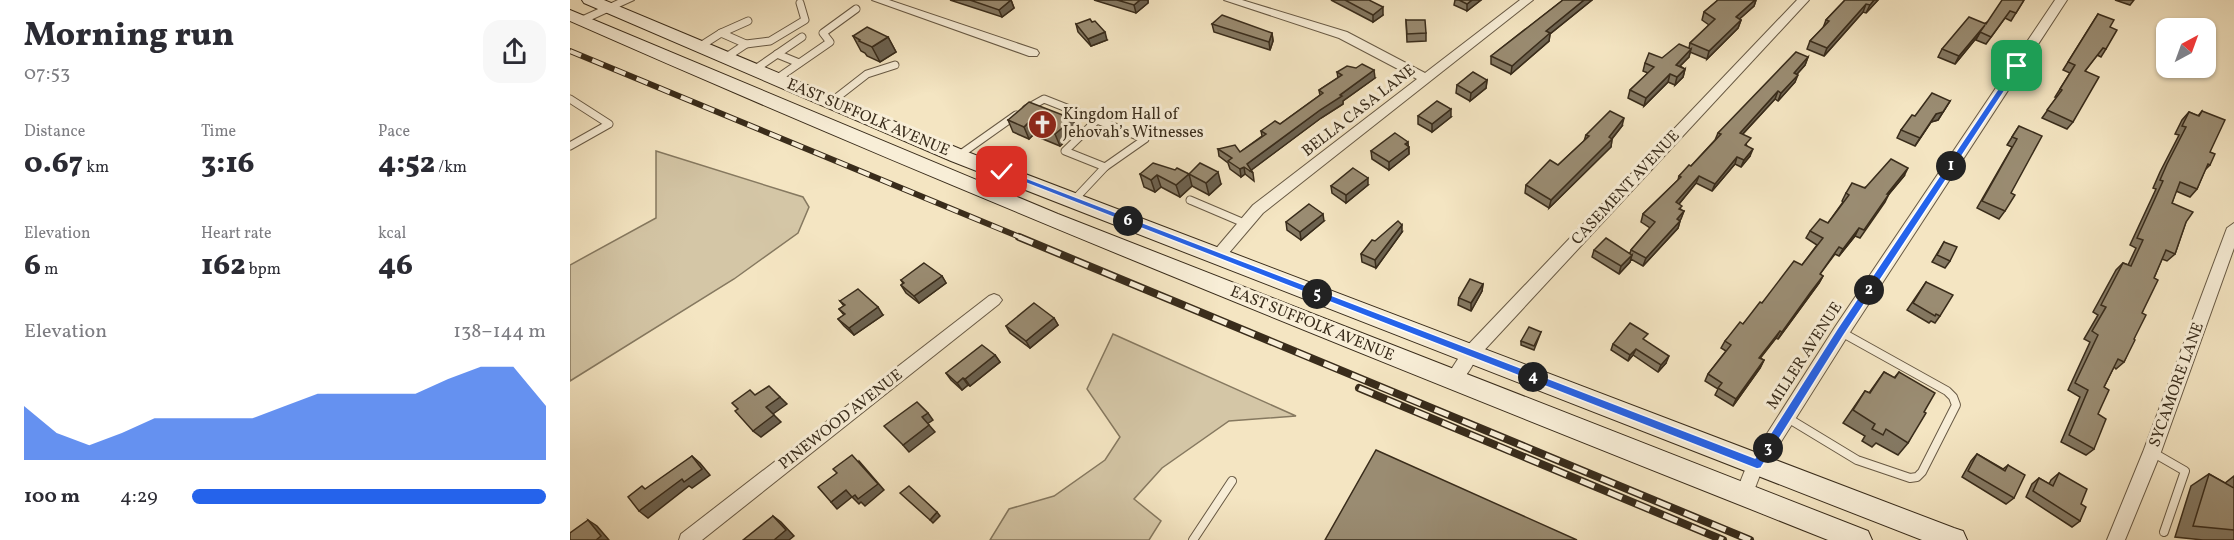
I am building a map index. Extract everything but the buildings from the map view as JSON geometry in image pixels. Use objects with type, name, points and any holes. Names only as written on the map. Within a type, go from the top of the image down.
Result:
[{"type":"main road","name":"EAST SUFFOLK AVENUE","points":[[598,4],[958,156],[1954,540]]},
{"type":"main road","name":"EAST SUFFOLK AVENUE","points":[[575,17],[936,173],[1859,540]]},
{"type":"street","points":[[575,17],[598,4],[628,0]]},
{"type":"street","points":[[878,0],[1033,53]]},
{"type":"street","points":[[1230,0],[1343,35],[1426,80]]},
{"type":"street","name":"BELLA CASA LANE","points":[[1218,256],[1258,209],[1527,0]]},
{"type":"street","name":"CASEMENT AVENUE","points":[[1453,379],[1471,353],[1803,0]]},
{"type":"street","name":"MILLER AVENUE","points":[[1744,495],[1757,464],[1786,417],[2061,0]]},
{"type":"street","name":"SYCAMORE LANE","points":[[2116,540],[2152,452],[2234,228]]},
{"type":"street","name":"PINEWOOD AVENUE","points":[[688,540],[994,300]]},
{"type":"lane","points":[[721,33],[746,44],[759,45],[788,33],[805,20],[800,3]]},
{"type":"lane","points":[[776,80],[830,42],[823,33],[856,9]]},
{"type":"lane","points":[[699,47],[721,33],[748,21]]},
{"type":"lane","points":[[753,70],[802,37]]},
{"type":"lane","points":[[725,58],[746,44]]},
{"type":"lane","points":[[777,54],[799,63]]},
{"type":"lane","points":[[830,103],[867,74],[895,65]]},
{"type":"lane","points":[[570,99],[609,124],[570,146]]},
{"type":"lane","points":[[958,156],[995,128],[1044,99],[1145,139],[1105,167],[1074,200]]},
{"type":"lane","points":[[1097,120],[1065,151],[1105,167]]},
{"type":"lane","points":[[1190,200],[1244,224]]},
{"type":"lane","points":[[1786,417],[1857,460],[1910,478],[1917,477],[1922,472],[1956,405],[1953,397],[1947,391],[1841,332]]},
{"type":"lane","points":[[2152,452],[2186,471],[2164,532]]},
{"type":"lane","points":[[1194,540],[1232,481]]},
{"type":"shaded area","points":[[656,151],[803,197],[809,207],[798,233],[734,279],[570,381],[570,265],[656,218]]},
{"type":"shaded area","points":[[1113,334],[1296,416],[1229,421],[1162,468],[1134,499],[1161,521],[1149,540],[990,540],[1009,509],[1054,496],[1105,460],[1120,437],[1087,389]]},
{"type":"railway","points":[[570,51],[1022,238]]},
{"type":"railway","points":[[1019,237],[1750,540]]},
{"type":"railway","points":[[1359,388],[1723,540]]},
{"type":"place","name":"Kingdom Hall of Jehovah’s Witnesses","points":[[1042,124]]},
{"type":"route","points":[[1002,172],[1757,464],[1841,332],[2017,66]]}]
